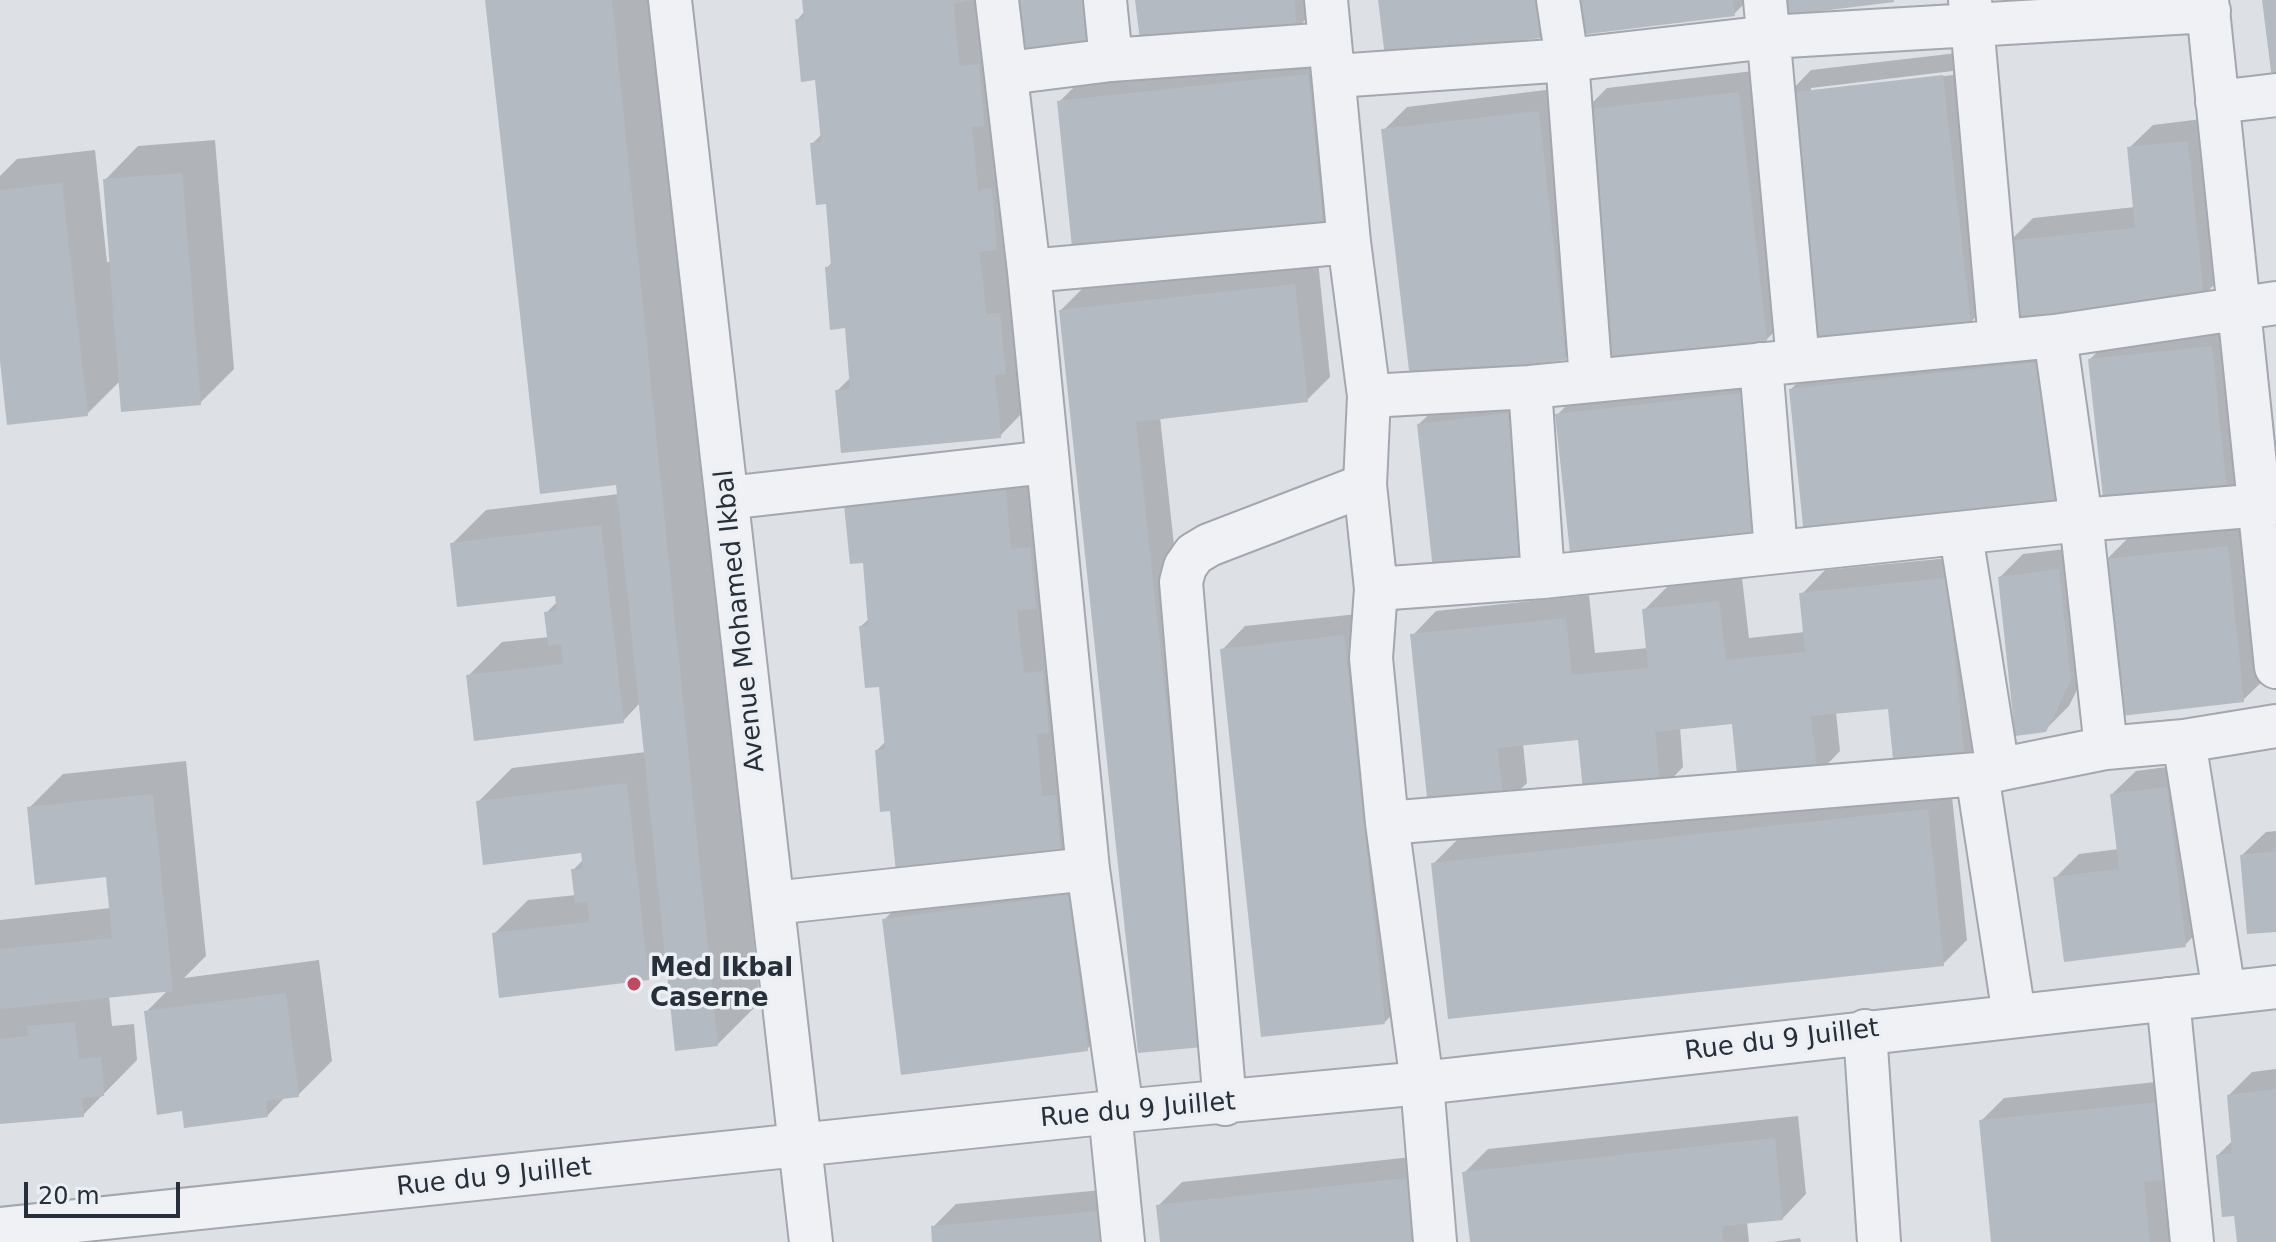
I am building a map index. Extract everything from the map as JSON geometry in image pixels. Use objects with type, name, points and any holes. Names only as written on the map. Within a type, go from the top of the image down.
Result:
[{"type":"street","name":"Avenue Mohamed Ikbal","points":[[670,0],[811,1242]]},
{"type":"street","points":[[997,0],[1008,73],[1088,869],[1116,1111],[1123,1242]]},
{"type":"street","points":[[1105,0],[1111,60]]},
{"type":"street","points":[[1326,0],[1349,242],[1369,396],[1365,485],[1376,589],[1371,658],[1387,823],[1422,1083],[1435,1242]]},
{"type":"street","points":[[1558,0],[1567,60],[1591,380]]},
{"type":"street","points":[[1008,73],[1111,60],[1567,60],[1767,19],[2208,6],[2217,102],[2258,306],[2276,667]]},
{"type":"street","points":[[1972,13],[2000,341]]},
{"type":"street","points":[[1767,19],[1780,362],[1776,551]]},
{"type":"street","points":[[2217,102],[2276,95]]},
{"type":"street","points":[[1029,271],[1349,242]]},
{"type":"street","points":[[1369,396],[1530,387],[2055,336],[2258,306]]},
{"type":"street","points":[[2055,336],[2081,520],[2106,748]]},
{"type":"street","points":[[1530,387],[1543,577]]},
{"type":"street","points":[[727,498],[1047,462]]},
{"type":"street","points":[[1225,1104],[1181,582],[1185,567],[1194,554],[1209,545],[1365,485]]},
{"type":"street","points":[[1376,589],[1543,577],[2081,520],[2268,505]]},
{"type":"street","points":[[1961,535],[2014,1015]]},
{"type":"street","points":[[1387,823],[1988,772],[2106,748],[2184,741],[2276,726]]},
{"type":"street","points":[[2184,741],[2224,992]]},
{"type":"street","points":[[773,903],[1088,869]]},
{"type":"street","name":"Rue du 9 Juillet","points":[[0,1229],[1116,1111],[1225,1104],[2276,987]]},
{"type":"street","points":[[2168,999],[2192,1242]]},
{"type":"street","points":[[1865,1031],[1879,1242]]},
{"type":"building","points":[[485,0],[612,0],[718,1046],[675,1051],[616,485],[540,494]]},
{"type":"building","points":[[802,0],[973,0],[954,4],[959,66],[979,64],[984,126],[972,127],[978,190],[992,188],[997,250],[980,252],[986,314],[1000,313],[1006,374],[995,375],[1001,438],[841,453],[835,390],[850,389],[845,328],[830,330],[825,267],[831,266],[826,204],[816,205],[810,143],[821,142],[815,80],[801,82],[795,19],[804,19]]},
{"type":"building","points":[[1012,0],[1092,0],[1099,56],[1019,64]]},
{"type":"building","points":[[1135,0],[1294,0],[1297,31],[1141,48]]},
{"type":"building","points":[[1378,0],[1537,0],[1541,38],[1385,57]]},
{"type":"building","points":[[1574,0],[1733,0],[1735,16],[1579,35]]},
{"type":"building","points":[[1779,0],[1894,0],[1894,2],[1781,16]]},
{"type":"building","points":[[2262,0],[2276,0],[2276,79],[2272,79]]},
{"type":"building","points":[[1308,74],[1324,231],[1073,257],[1057,101]]},
{"type":"building","points":[[1943,75],[1971,325],[1814,343],[1786,93]]},
{"type":"building","points":[[1739,92],[1767,342],[1610,360],[1582,110]]},
{"type":"building","points":[[1539,111],[1566,360],[1410,379],[1381,129]]},
{"type":"building","points":[[2188,141],[2204,298],[2016,318],[2007,241],[2135,228],[2127,147]]},
{"type":"building","points":[[182,173],[201,405],[121,412],[103,179]]},
{"type":"building","points":[[62,183],[88,416],[7,425],[0,361],[0,190]]},
{"type":"building","points":[[1295,284],[1308,402],[1136,422],[1203,1047],[1138,1053],[1059,310]]},
{"type":"building","points":[[2212,346],[2228,502],[2105,516],[2088,359]]},
{"type":"building","points":[[2040,362],[2056,518],[1805,545],[1789,389]]},
{"type":"building","points":[[1743,393],[1760,550],[1572,571],[1555,414]]},
{"type":"building","points":[[1508,413],[1524,569],[1434,579],[1417,424]]},
{"type":"building","points":[[1006,490],[1011,549],[1030,547],[1036,609],[1017,611],[1024,673],[1043,671],[1049,733],[1037,734],[1042,796],[1056,795],[1061,857],[896,873],[890,811],[880,812],[875,750],[885,749],[879,687],[865,688],[859,626],[868,626],[863,563],[850,564],[844,505]]},
{"type":"building","points":[[601,525],[624,723],[474,741],[466,675],[563,664],[561,644],[548,645],[544,612],[557,611],[555,596],[457,607],[450,543]]},
{"type":"building","points":[[2228,546],[2244,702],[2121,716],[2105,559]]},
{"type":"building","points":[[2059,569],[2071,680],[2046,732],[2015,736],[1998,577]]},
{"type":"building","points":[[1947,578],[1965,761],[1894,769],[1888,709],[1811,716],[1818,777],[1738,785],[1732,724],[1655,732],[1661,793],[1584,801],[1578,740],[1498,748],[1504,809],[1429,817],[1410,634],[1566,618],[1572,675],[1648,668],[1642,609],[1719,601],[1726,660],[1805,652],[1799,593]]},
{"type":"building","points":[[1344,635],[1385,1024],[1261,1037],[1220,649]]},
{"type":"building","points":[[627,783],[649,980],[499,998],[492,933],[589,922],[587,901],[575,903],[571,869],[583,869],[581,853],[483,865],[476,801]]},
{"type":"building","points":[[2167,787],[2186,947],[2064,962],[2053,877],[2119,869],[2110,794]]},
{"type":"building","points":[[153,794],[173,991],[0,1009],[0,949],[112,938],[106,877],[35,885],[27,807]]},
{"type":"building","points":[[1928,809],[1944,966],[1448,1019],[1431,863]]},
{"type":"building","points":[[2276,851],[2276,932],[2247,934],[2240,855]]},
{"type":"building","points":[[1069,895],[1088,1051],[901,1075],[882,919]]},
{"type":"building","points":[[286,993],[299,1097],[266,1101],[268,1117],[184,1128],[182,1111],[157,1115],[144,1011]]},
{"type":"building","points":[[75,1022],[79,1059],[101,1057],[104,1096],[82,1098],[84,1117],[0,1124],[0,1039],[28,1036],[27,1026]]},
{"type":"building","points":[[2276,1089],[2276,1242],[2237,1242],[2234,1216],[2222,1217],[2216,1155],[2232,1153],[2227,1095]]},
{"type":"building","points":[[2161,1102],[2168,1179],[2144,1182],[2150,1242],[1991,1242],[1979,1120]]},
{"type":"building","points":[[1775,1138],[1783,1220],[1722,1226],[1723,1242],[1470,1242],[1462,1172]]},
{"type":"building","points":[[1407,1178],[1414,1242],[1160,1242],[1156,1205]]},
{"type":"building","points":[[1099,1211],[1102,1242],[932,1242],[931,1226]]},
{"type":"place","name":"Med Ikbal Caserne","points":[[634,984]]}]
